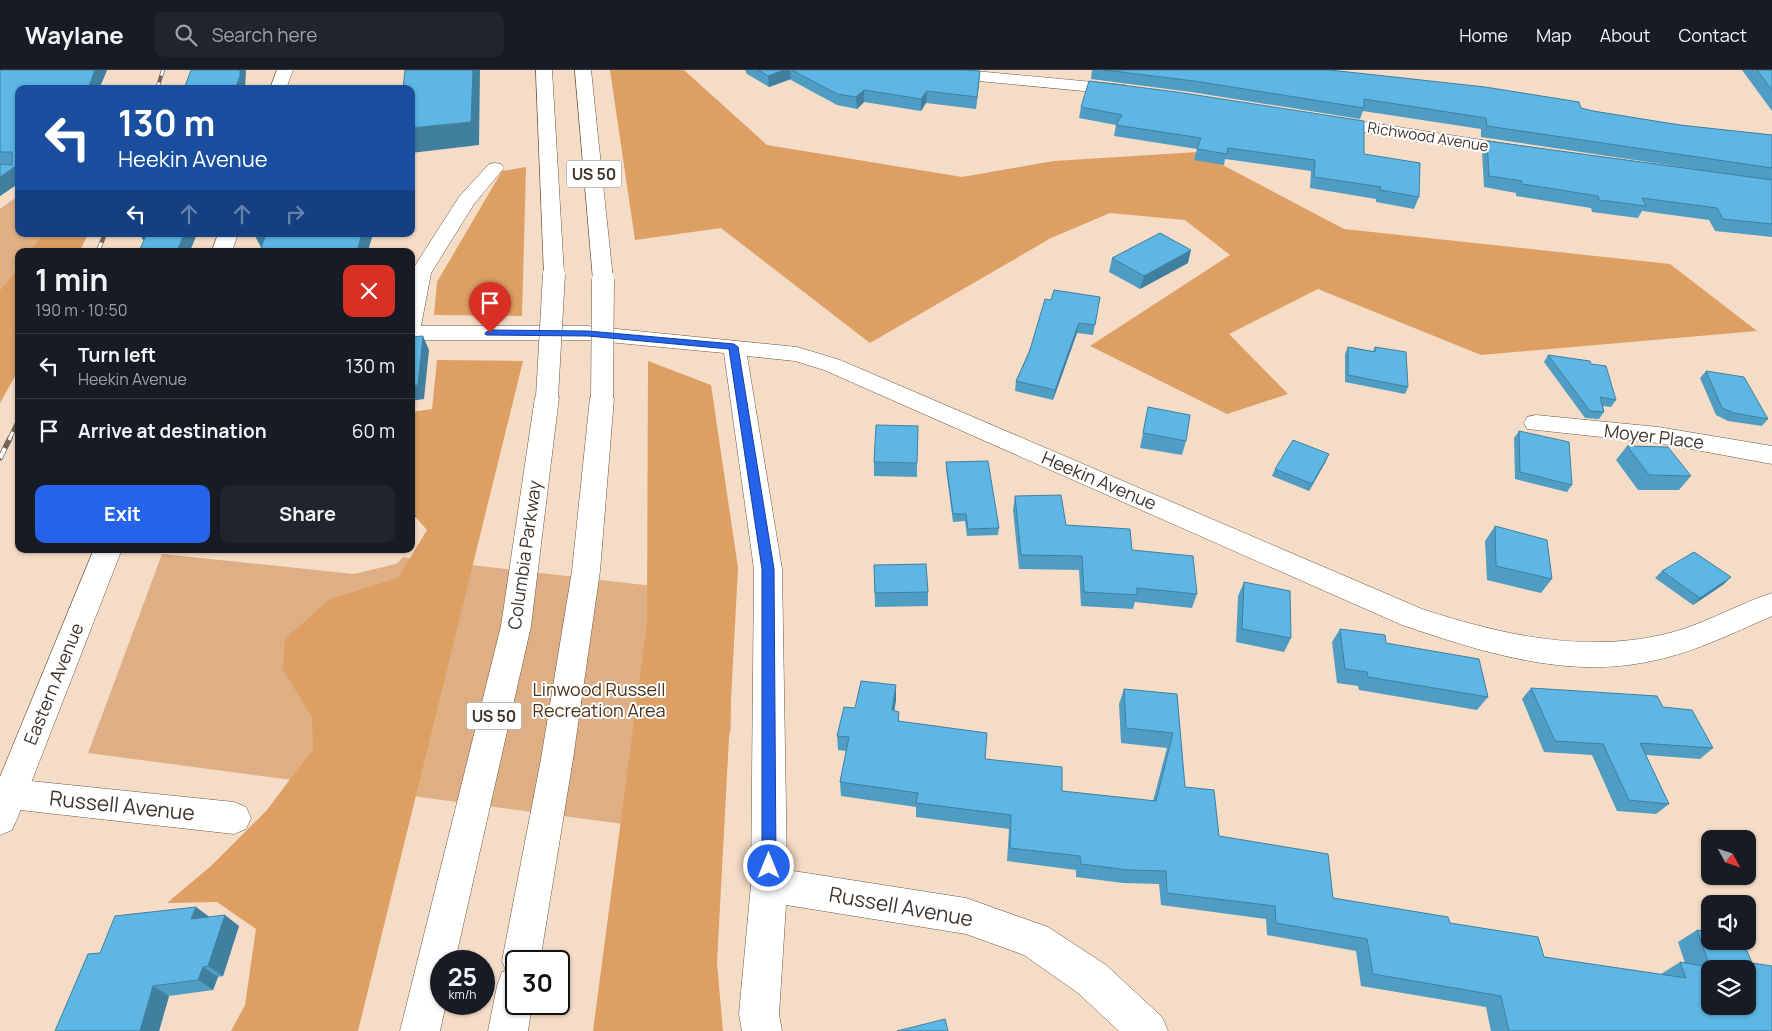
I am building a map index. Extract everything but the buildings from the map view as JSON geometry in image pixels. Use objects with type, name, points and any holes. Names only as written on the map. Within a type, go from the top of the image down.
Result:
[{"type":"main road","points":[[279,85],[285,70]]},
{"type":"main road","name":"Columbia Parkway","points":[[420,1031],[516,626],[547,397],[554,274],[544,70]]},
{"type":"main road","name":"US 50","points":[[523,950],[557,759],[586,571],[602,398],[603,279],[583,70]]},
{"type":"main road","points":[[915,70],[1139,91]]},
{"type":"main road","points":[[1050,70],[1084,85]]},
{"type":"main road","name":"Richwood Avenue","points":[[1305,118],[1538,154]]},
{"type":"main road","points":[[415,304],[421,273],[466,201],[495,168]]},
{"type":"main road","name":"Heekin Avenue","points":[[415,333],[588,333],[797,354],[832,365],[1412,617],[1468,636],[1525,649],[1572,654],[1634,652],[1680,642],[1772,604]]},
{"type":"main road","points":[[734,347],[768,569],[769,885],[760,1014],[762,1031]]},
{"type":"main road","name":"Moyer Place","points":[[1536,423],[1658,435],[1772,454]]},
{"type":"main road","name":"Eastern Avenue","points":[[5,806],[106,553]]},
{"type":"main road","name":"Russell Avenue","points":[[5,806],[234,818]]},
{"type":"main road","name":"Russell Avenue","points":[[769,885],[966,916],[1035,940],[1092,979],[1148,1031]]},
{"type":"main road","points":[[508,1031],[511,1015]]},
{"type":"green space","points":[[15,198],[15,237],[84,237],[81,248],[15,248],[15,318],[0,331],[0,209]]},
{"type":"green space","name":"Linwood Russell Recreation Area","points":[[162,554],[354,574],[396,564],[403,557],[731,595],[731,729],[699,834],[88,753]]},
{"type":"shaded area","points":[[610,70],[684,70],[767,145],[962,177],[1054,161],[1198,152],[1344,229],[1670,264],[1757,331],[1481,355],[1318,289],[1229,334],[1288,394],[1227,414],[1090,346],[1230,255],[1185,220],[1110,213],[1051,238],[870,343],[721,228],[635,240]]},
{"type":"shaded area","points":[[526,167],[522,316],[434,315],[437,282],[502,171]]},
{"type":"shaded area","points":[[41,237],[87,237],[81,248],[32,248]]},
{"type":"shaded area","points":[[15,271],[15,376],[0,403],[0,291]]},
{"type":"shaded area","points":[[437,360],[523,361],[358,1031],[231,1031],[245,1005],[256,929],[217,902],[167,903],[211,866],[267,810],[313,749],[312,717],[283,670],[285,639],[330,599],[398,578],[413,553],[415,553],[427,530],[415,516],[415,411],[432,409]]},
{"type":"shaded area","points":[[648,361],[711,385],[738,568],[717,963],[723,1031],[593,1031],[647,623]]},
{"type":"railway","points":[[158,85],[163,70]]},
{"type":"railway","points":[[99,248],[104,237]]},
{"type":"railway","points":[[9,440],[15,427]]},
{"type":"railway","points":[[0,458],[9,440]]},
{"type":"route","points":[[490,333],[588,333],[734,347],[768,569],[769,866]]}]
